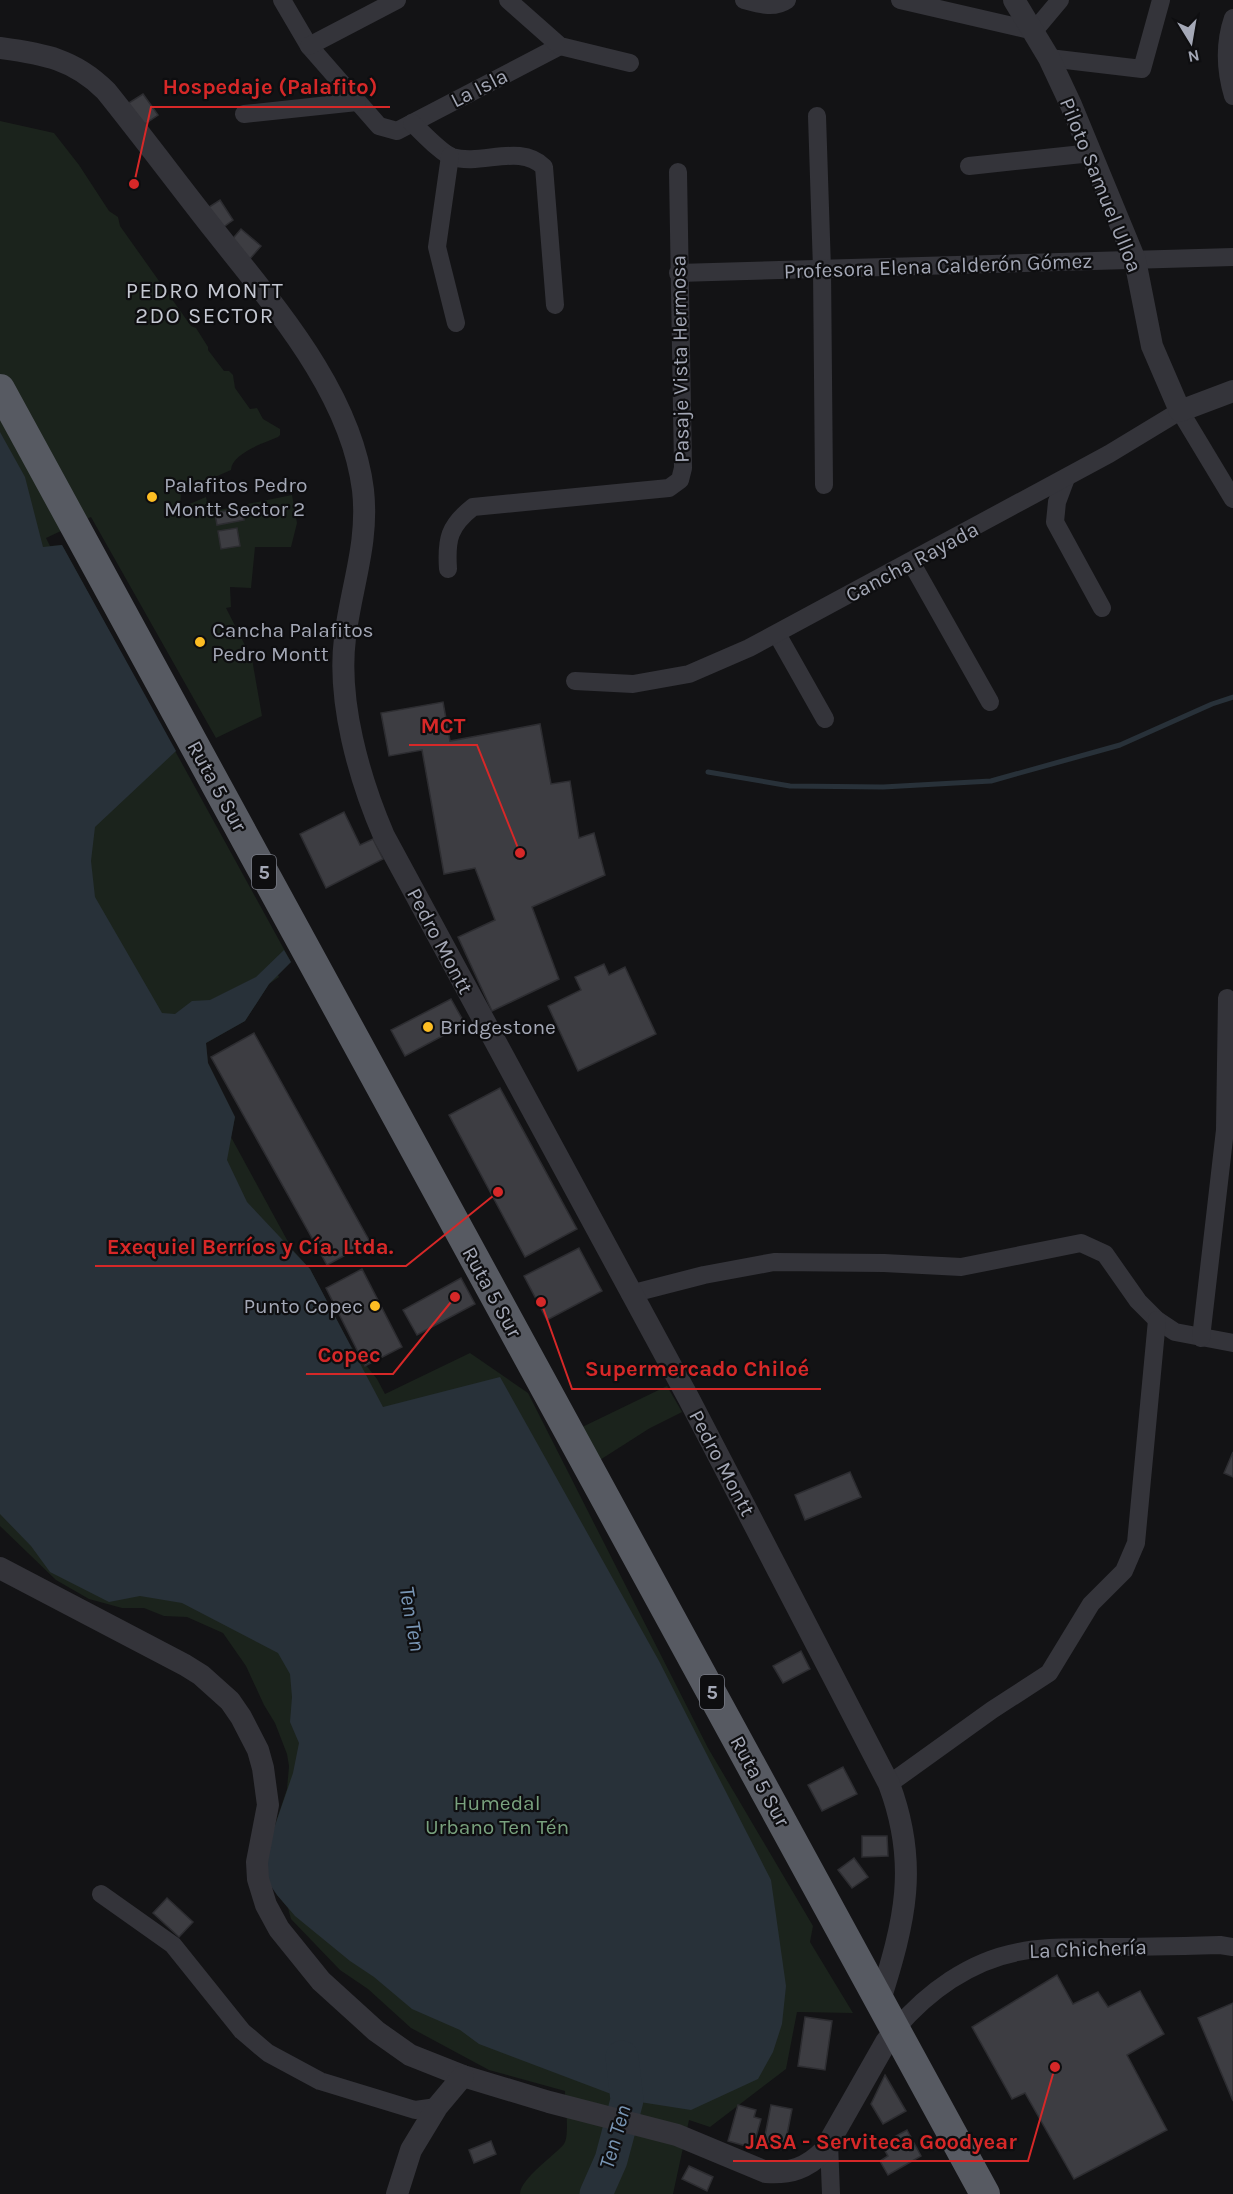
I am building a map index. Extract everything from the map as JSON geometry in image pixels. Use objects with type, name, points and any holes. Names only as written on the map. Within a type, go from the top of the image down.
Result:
[{"type":"highway","name":"Ruta 5 Sur","points":[[0,389],[985,2194]]},
{"type":"street","points":[[282,0],[309,46],[379,126],[404,127],[450,156],[468,158],[525,156],[536,159],[544,167],[555,304]]},
{"type":"street","points":[[309,46],[397,0]]},
{"type":"street","points":[[508,0],[560,46],[630,63]]},
{"type":"street","points":[[744,0],[772,6],[780,5],[788,0]]},
{"type":"street","points":[[902,0],[1034,31],[1060,0]]},
{"type":"street","name":"Piloto Samuel Ulloa","points":[[1014,0],[1048,58],[1092,153],[1135,260],[1152,346],[1180,411]]},
{"type":"street","points":[[1048,58],[1142,69],[1161,0]]},
{"type":"street","points":[[1233,18],[1226,51],[1228,76],[1233,96]]},
{"type":"street","name":"La Isla","points":[[404,127],[560,46]]},
{"type":"street","name":"Pedro Montt","points":[[0,48],[44,55],[58,60],[85,72],[106,91],[286,323],[336,403],[354,446],[363,490],[361,561],[345,639],[344,666],[349,722],[362,778],[384,836],[694,1410],[890,1784],[903,1826],[908,1873],[902,1920],[880,2000]]},
{"type":"street","points":[[244,114],[357,102]]},
{"type":"street","points":[[817,116],[822,269],[824,485]]},
{"type":"street","points":[[969,166],[1092,153]]},
{"type":"street","points":[[450,156],[437,247],[456,323]]},
{"type":"street","name":"Pasaje Vista Hermosa","points":[[448,569],[447,545],[452,529],[459,518],[473,507],[669,488],[680,480],[684,468],[678,273],[678,172]]},
{"type":"street","name":"Profesora Elena Calderón Gómez","points":[[678,273],[1233,258]]},
{"type":"street","name":"Cancha Rayada","points":[[575,681],[633,684],[689,674],[749,648],[1066,478],[1180,411],[1233,391]]},
{"type":"street","points":[[1180,411],[1233,499]]},
{"type":"street","points":[[1066,478],[1057,502],[1055,522],[1102,608]]},
{"type":"street","points":[[911,562],[990,702]]},
{"type":"street","points":[[777,634],[825,719]]},
{"type":"street","points":[[1201,1338],[1225,1130],[1227,998]]},
{"type":"street","points":[[630,1294],[704,1275],[774,1262],[884,1263],[961,1267],[1081,1243],[1105,1254],[1138,1301],[1157,1320],[1175,1332],[1233,1343]]},
{"type":"street","points":[[890,1784],[992,1710],[1049,1673],[1091,1604],[1124,1571],[1136,1543],[1157,1320]]},
{"type":"street","points":[[1,1570],[185,1665],[209,1681],[230,1701],[251,1733],[263,1768],[268,1805],[259,1846],[258,1879],[266,1905],[279,1929],[321,1981],[375,2031],[410,2055],[463,2076],[549,2102],[677,2135],[766,2172],[777,2173],[808,2165],[824,2151],[886,2042],[896,2029]]},
{"type":"street","points":[[101,1894],[173,1945],[242,2031],[268,2053],[320,2081],[415,2110],[437,2107]]},
{"type":"street","name":"La Chichería","points":[[896,2029],[905,2018],[957,1976],[977,1965],[1018,1952],[1058,1948],[1220,1945],[1233,1947]]},
{"type":"street","points":[[397,2194],[411,2150],[437,2107],[463,2076]]},
{"type":"street","points":[[830,2143],[831,2194]]},
{"type":"green space","name":"Humedal Urbano Ten Tén","points":[[0,121],[54,133],[79,165],[109,211],[118,217],[120,226],[191,326],[196,328],[208,350],[224,371],[229,371],[233,375],[235,388],[250,409],[257,408],[263,419],[280,429],[278,437],[250,449],[237,459],[231,470],[181,492],[180,508],[206,497],[209,512],[292,495],[297,523],[291,547],[255,547],[251,588],[230,587],[231,607],[226,608],[252,659],[262,716],[216,738],[91,517],[46,538],[50,546],[62,545],[291,962],[278,975],[279,977],[269,984],[245,1021],[206,1043],[208,1063],[235,1117],[231,1137],[292,1249],[310,1269],[350,1345],[377,1379],[385,1394],[470,1353],[528,1393],[708,1748],[813,1926],[810,1942],[853,2013],[797,2012],[786,2069],[710,2127],[689,2120],[673,2194],[520,2194],[526,2181],[566,2140],[565,2091],[489,2070],[411,2028],[368,1989],[340,1970],[291,1919],[288,1908],[277,1895],[269,1843],[287,1789],[289,1766],[287,1754],[275,1723],[246,1666],[223,1633],[187,1617],[164,1616],[144,1608],[122,1608],[89,1599],[56,1580],[0,1526]]},
{"type":"green space","points":[[667,1386],[682,1412],[650,1428],[592,1465],[574,1431]]},
{"type":"water","name":"Humedal Urbano Ten Tén","points":[[0,432],[25,477],[43,547],[62,545],[176,751],[95,827],[91,861],[95,897],[162,1013],[175,1014],[192,1001],[210,1000],[256,977],[284,950],[291,962],[269,984],[245,1021],[206,1043],[208,1063],[235,1117],[227,1160],[247,1202],[310,1269],[383,1407],[500,1377],[659,1661],[771,1880],[786,1986],[782,2024],[773,2052],[758,2079],[691,2110],[627,2100],[479,2044],[460,2030],[412,2009],[295,1916],[266,1879],[269,1843],[293,1773],[299,1743],[290,1722],[292,1697],[290,1674],[278,1653],[182,1603],[140,1596],[109,1602],[50,1572],[31,1546],[0,1514]]},
{"type":"building","points":[[143,94],[158,115],[139,128],[124,106]]},
{"type":"building","points":[[220,200],[233,220],[218,231],[203,211]]},
{"type":"building","points":[[241,229],[261,246],[249,260],[229,243]]},
{"type":"building","points":[[241,508],[244,520],[217,525],[215,513]]},
{"type":"building","points":[[237,528],[240,546],[221,549],[218,531]]},
{"type":"building","points":[[443,702],[450,741],[540,724],[551,784],[570,781],[579,838],[594,833],[605,875],[532,907],[559,979],[492,1011],[458,937],[495,920],[475,868],[444,874],[422,750],[389,756],[381,713]]},
{"type":"building","points":[[344,812],[360,845],[373,839],[383,859],[326,888],[300,834]]},
{"type":"building","points":[[604,964],[609,975],[625,967],[656,1034],[578,1071],[548,1006],[581,990],[575,977]]},
{"type":"building","name":"Bridgestone","points":[[451,999],[465,1024],[405,1056],[391,1030]]},
{"type":"building","points":[[254,1033],[370,1242],[327,1265],[211,1057]]},
{"type":"building","points":[[500,1088],[577,1229],[525,1257],[449,1115]]},
{"type":"building","points":[[579,1248],[602,1291],[547,1320],[524,1276]]},
{"type":"building","points":[[362,1269],[402,1347],[365,1366],[326,1288]]},
{"type":"building","points":[[461,1278],[475,1304],[417,1335],[403,1310]]},
{"type":"building","points":[[1233,1452],[1233,1477],[1224,1473]]},
{"type":"building","points":[[850,1472],[861,1497],[805,1520],[795,1495]]},
{"type":"building","points":[[801,1651],[810,1669],[783,1683],[773,1666]]},
{"type":"building","points":[[843,1767],[857,1794],[822,1811],[808,1785]]},
{"type":"building","points":[[862,1836],[887,1836],[888,1856],[862,1857]]},
{"type":"building","points":[[854,1858],[868,1877],[852,1888],[838,1870]]},
{"type":"building","points":[[167,1898],[193,1922],[179,1937],[153,1913]]},
{"type":"building","points":[[1057,1975],[1073,2004],[1098,1992],[1108,2007],[1140,1991],[1164,2034],[1127,2055],[1167,2130],[1074,2179],[1025,2093],[1012,2099],[972,2027]]},
{"type":"building","points":[[1233,2003],[1233,2101],[1198,2018]]},
{"type":"building","points":[[805,2017],[832,2021],[825,2070],[798,2066]]},
{"type":"building","points":[[885,2075],[906,2111],[883,2124],[871,2104]]},
{"type":"building","points":[[738,2105],[756,2110],[754,2117],[761,2119],[753,2148],[728,2141]]},
{"type":"building","points":[[771,2105],[792,2109],[784,2150],[763,2146]]},
{"type":"building","points":[[907,2130],[921,2156],[888,2175],[880,2161],[888,2156],[881,2144]]},
{"type":"building","points":[[491,2141],[496,2154],[474,2163],[469,2150]]},
{"type":"building","points":[[689,2166],[713,2177],[707,2191],[682,2179]]},
{"type":"waterway","points":[[708,772],[790,786],[883,787],[991,781],[1120,745],[1233,697]]},
{"type":"waterway","name":"Ten Ten","points":[[596,2194],[611,2160],[627,2100],[622,2057]]},
{"type":"place","name":"Hospedaje (Palafito)","points":[[134,184]]},
{"type":"place","name":"Palafitos Pedro Montt Sector 2","points":[[152,497]]},
{"type":"place","name":"Cancha Palafitos Pedro Montt","points":[[200,642]]},
{"type":"place","name":"MCT","points":[[520,853]]},
{"type":"place","name":"Bridgestone","points":[[428,1027]]},
{"type":"place","name":"Exequiel Berríos y Cía. Ltda.","points":[[498,1192]]},
{"type":"place","name":"Copec","points":[[455,1297]]},
{"type":"place","name":"Supermercado Chiloé","points":[[541,1302]]},
{"type":"place","name":"Punto Copec","points":[[375,1306]]},
{"type":"place","name":"JASA - Serviteca Goodyear","points":[[1055,2067]]},
{"type":"district","name":"PEDRO MONTT 2DO SECTOR","points":[[205,304]]}]
